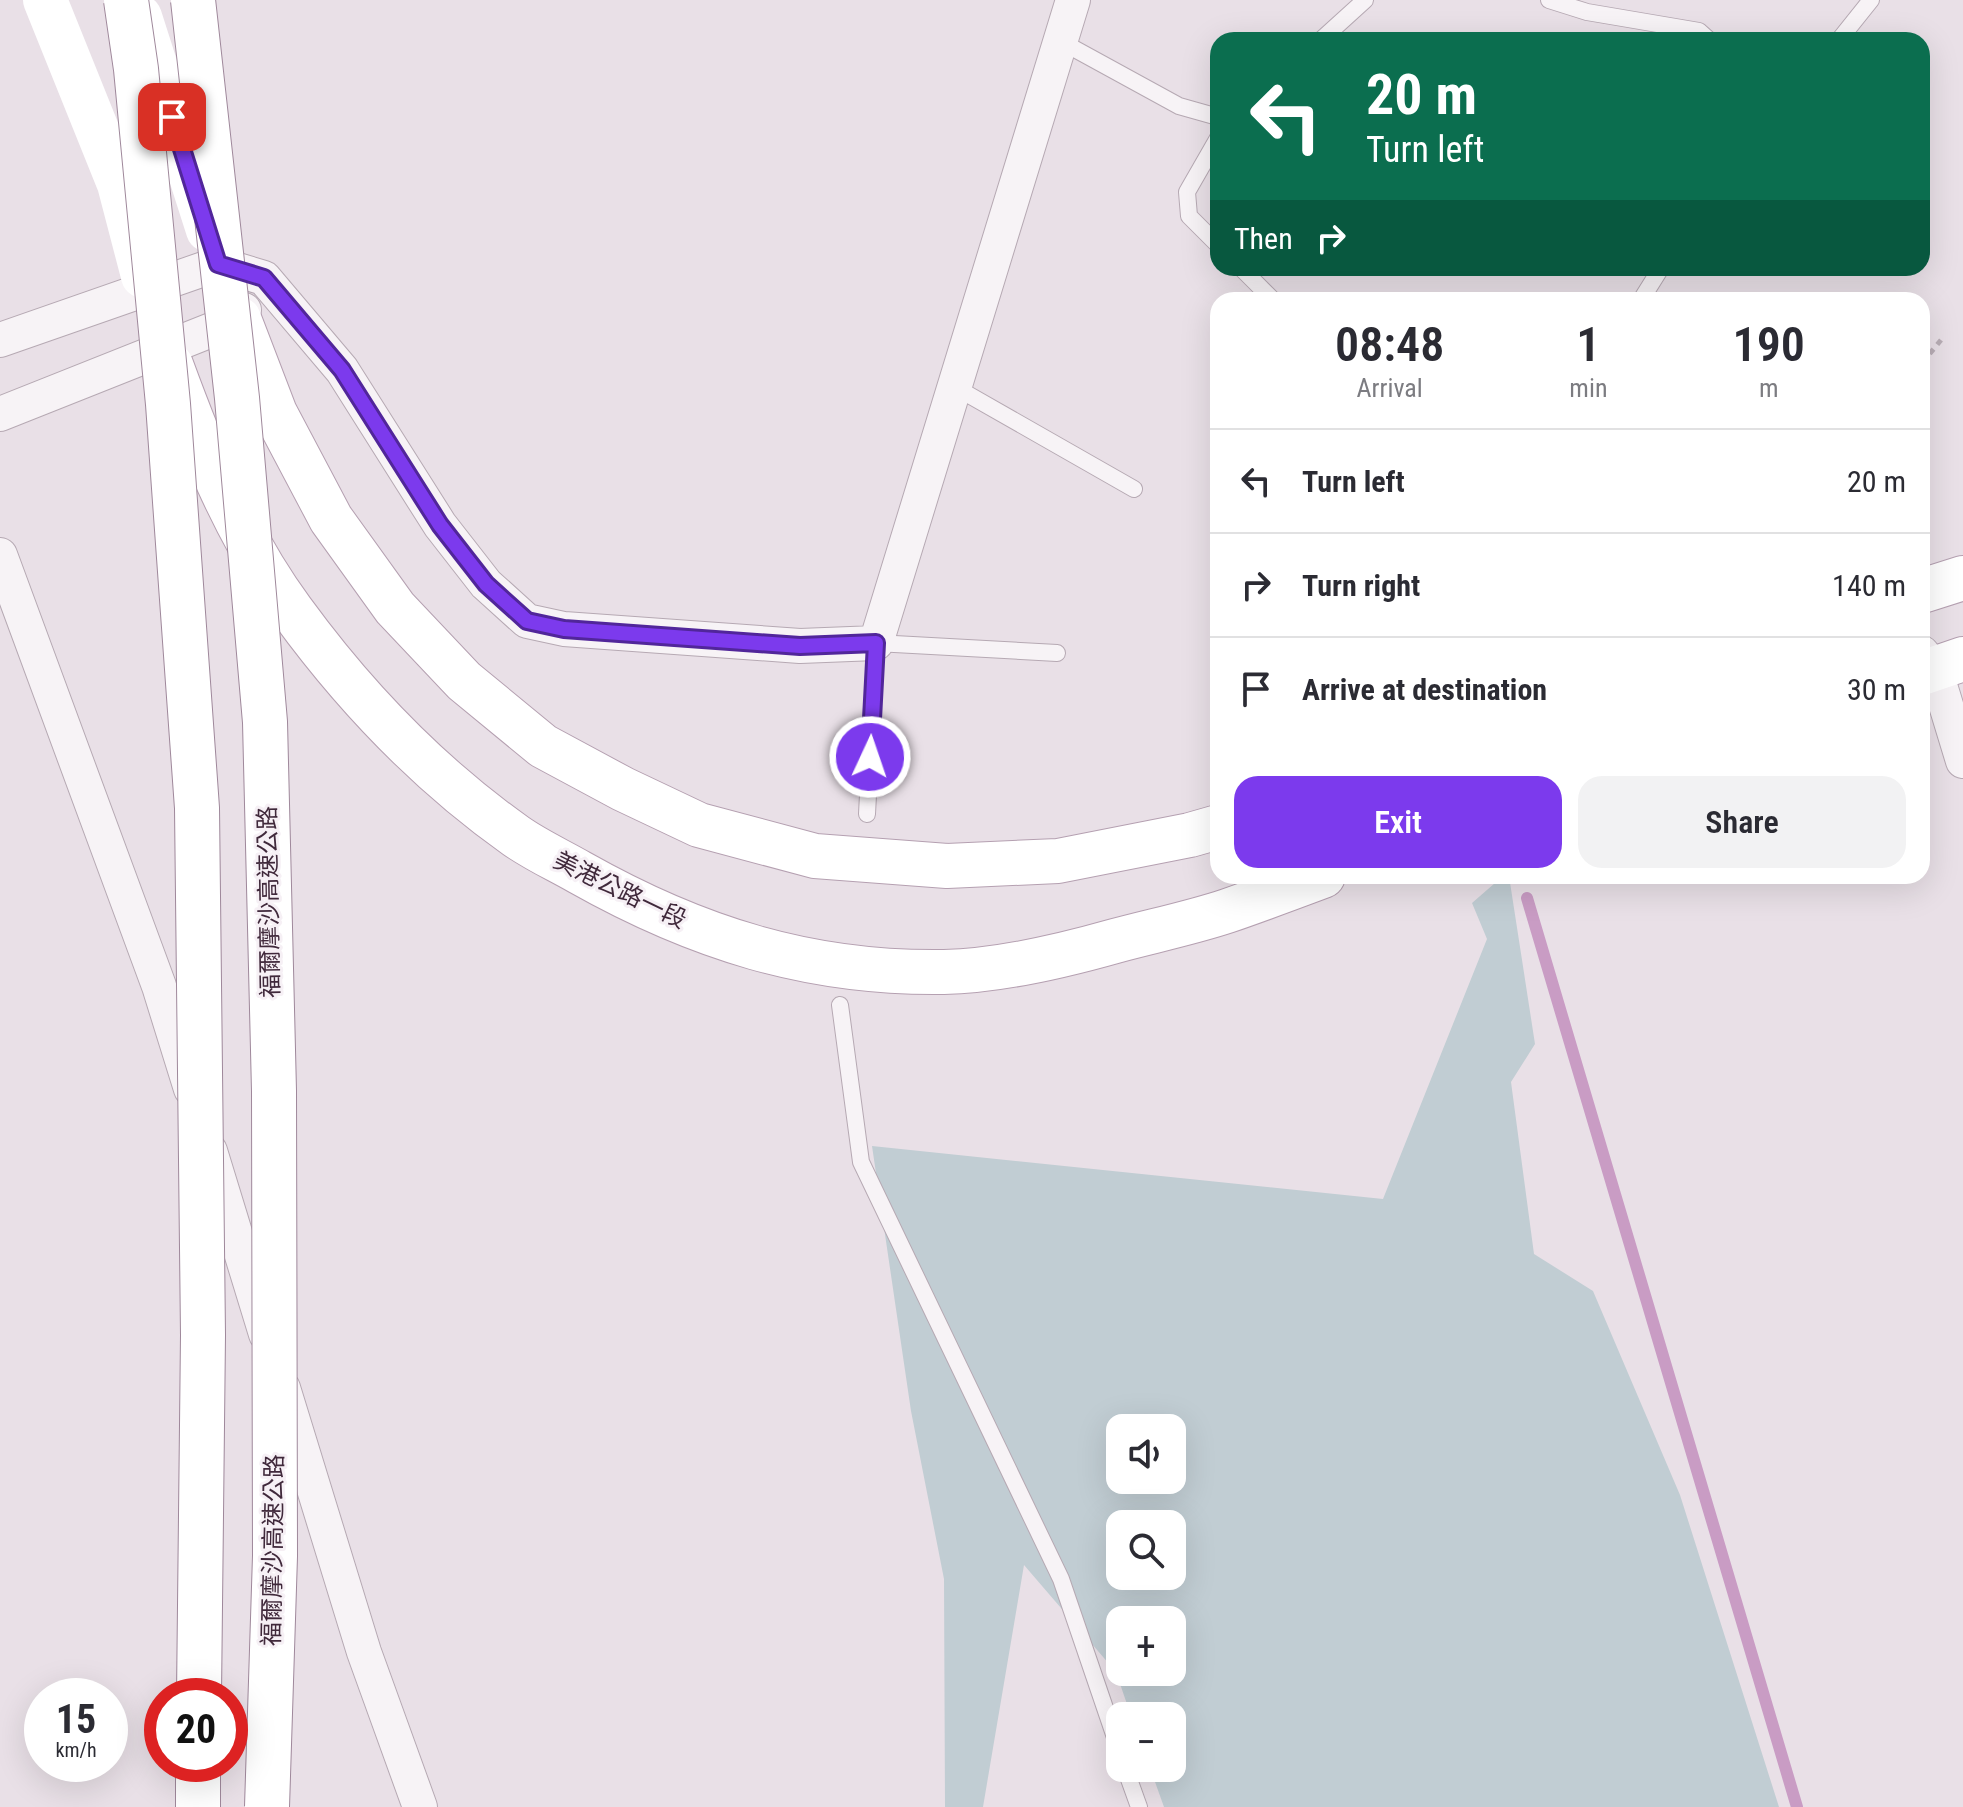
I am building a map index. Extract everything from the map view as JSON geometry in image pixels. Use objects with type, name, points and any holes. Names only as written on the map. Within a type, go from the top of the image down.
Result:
[{"type":"main road","name":"美港公路一段","points":[[45,0],[119,184],[164,348],[198,441],[243,532],[290,609],[345,678],[453,788],[518,838],[612,891],[719,938],[785,957],[849,968],[947,972],[1052,958],[1224,912],[1301,884]]},
{"type":"main road","points":[[126,0],[136,69],[168,404],[197,808],[203,1335],[199,1678]]},
{"type":"main road","points":[[133,0],[145,28],[218,264],[275,413],[331,519],[395,608],[464,681],[543,746],[699,825],[815,856],[947,866],[1058,861],[1210,829]]},
{"type":"main road","name":"福爾摩沙高速公路","points":[[193,0],[237,398],[265,722],[274,1091],[275,1556],[267,1807]]},
{"type":"main road","points":[[1930,588],[1963,578]]},
{"type":"main road","points":[[198,1782],[198,1807]]},
{"type":"street","points":[[0,340],[218,264],[264,278],[342,370],[440,525],[486,584],[527,621],[564,629],[785,645],[876,643],[1073,0]]},
{"type":"street","points":[[0,414],[239,319],[264,278]]},
{"type":"street","points":[[0,555],[159,986],[364,1652],[420,1807]]},
{"type":"street","points":[[1935,663],[1963,761]]},
{"type":"lane","points":[[1330,32],[1365,0]]},
{"type":"lane","points":[[1549,0],[1587,12],[1700,32]]},
{"type":"lane","points":[[1845,32],[1871,0]]},
{"type":"lane","points":[[1062,42],[1179,106],[1210,115]]},
{"type":"lane","points":[[1210,152],[1187,192],[1189,216],[1210,237]]},
{"type":"lane","points":[[1249,276],[1265,292]]},
{"type":"lane","points":[[955,387],[1134,489]]},
{"type":"lane","points":[[867,814],[876,643],[1057,653]]},
{"type":"lane","points":[[840,1005],[861,1162],[1061,1579],[1106,1711]]},
{"type":"lane","points":[[1130,1782],[1139,1807]]},
{"type":"path","points":[[1930,353],[1941,340]]},
{"type":"shaded area","points":[[1494,884],[1510,884],[1535,1044],[1511,1082],[1534,1254],[1593,1291],[1680,1495],[1779,1807],[1164,1807],[1155,1782],[1186,1782],[1186,1702],[1126,1702],[1121,1686],[1186,1686],[1186,1606],[1106,1606],[1106,1660],[1024,1565],[983,1807],[945,1807],[944,1579],[911,1411],[872,1146],[1383,1199],[1487,939],[1472,903]]},
{"type":"waterway","points":[[1527,898],[1797,1807]]},
{"type":"route","points":[[172,117],[218,264],[264,278],[342,370],[440,525],[486,584],[527,621],[564,629],[800,646],[876,643],[870,757]]}]
